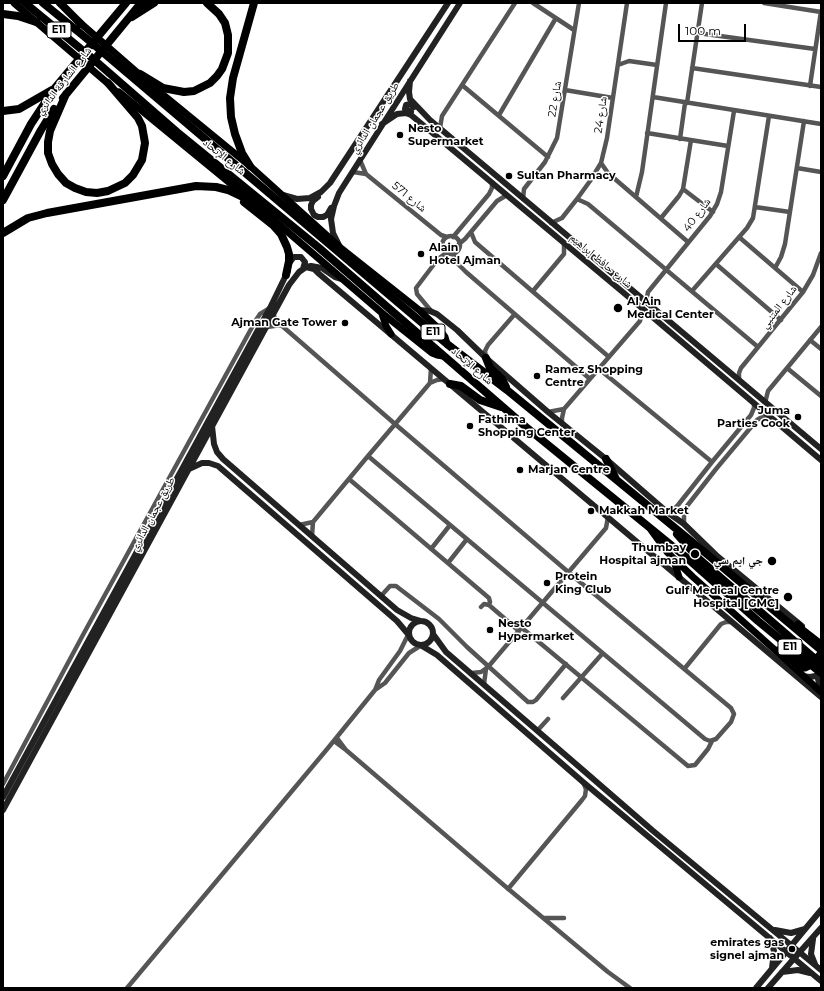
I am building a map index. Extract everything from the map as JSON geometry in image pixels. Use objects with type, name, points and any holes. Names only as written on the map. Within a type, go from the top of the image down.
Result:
[{"type":"highway","name":"شارع الإتحاد","points":[[25,3],[92,58],[177,132],[318,247],[504,408],[651,530],[762,619],[820,674]]},
{"type":"highway","name":"شارع الإتحاد","points":[[43,3],[102,51],[447,344],[506,390],[708,555],[821,651]]},
{"type":"highway","points":[[60,3],[80,24]]},
{"type":"highway","points":[[118,12],[123,3]]},
{"type":"highway","name":"شارع الشارقة الدائري","points":[[3,176],[31,124],[54,89],[126,3]]},
{"type":"highway","name":"شارع الشارقة الدائري","points":[[3,200],[41,130],[66,94],[141,3]]},
{"type":"highway","points":[[126,21],[154,3]]},
{"type":"highway","points":[[140,74],[163,88],[184,92],[202,88],[217,76],[226,61],[228,53],[228,35],[225,23],[219,14],[207,3]]},
{"type":"highway","points":[[250,166],[242,153],[235,134],[231,117],[230,98],[233,78],[254,3]]},
{"type":"highway","points":[[3,14],[18,16],[36,22]]},
{"type":"highway","points":[[66,94],[50,131],[48,153],[52,164],[66,183],[75,188],[86,192],[97,193],[108,191],[125,183],[133,175],[142,160],[145,143],[142,126],[138,118],[108,83]]},
{"type":"highway","points":[[3,111],[19,109],[54,89]]},
{"type":"highway","points":[[3,233],[23,221],[47,212],[196,186],[209,186],[228,190],[253,202]]},
{"type":"highway","points":[[170,191],[200,189],[212,190],[230,194],[241,199],[273,225],[281,234],[289,254],[286,275]]},
{"type":"highway","points":[[486,358],[490,368],[504,382],[506,390]]},
{"type":"highway","points":[[447,381],[464,388],[486,403],[504,408]]},
{"type":"highway","points":[[606,459],[617,481]]},
{"type":"highway","points":[[673,527],[687,547],[699,560],[762,619],[821,664]]},
{"type":"highway","points":[[708,555],[725,562]]},
{"type":"main road","points":[[14,3],[108,83],[253,202],[382,313],[432,353],[443,356]]},
{"type":"main road","points":[[56,3],[156,89],[250,166],[342,250],[419,310],[438,328],[445,337],[447,344]]},
{"type":"main road","name":"طريق عجمان الدائري","points":[[279,194],[297,199],[310,198],[324,190],[338,173],[448,3]]},
{"type":"main road","name":"طريق عجمان الدائري","points":[[342,250],[334,234],[331,218],[334,206],[344,186],[382,124],[460,3]]},
{"type":"main road","name":"شارع حافظ إبراهيم","points":[[410,81],[410,99],[430,120],[756,396],[821,449]]},
{"type":"main road","points":[[424,126],[417,117],[406,111],[405,107],[407,104],[410,104],[425,115]]},
{"type":"main road","name":"شارع حافظ إبراهيم","points":[[382,124],[395,115],[403,113],[411,115],[821,460]]},
{"type":"main road","points":[[338,173],[336,179],[328,190],[312,202],[311,209],[314,215],[321,218],[327,215],[335,197],[344,186]]},
{"type":"main road","name":"طريق عجمان الدائري","points":[[3,798],[270,308],[286,275],[290,262],[290,247],[281,226]]},
{"type":"main road","points":[[290,262],[294,257],[301,257],[305,262],[305,268]]},
{"type":"main road","points":[[305,268],[311,266],[320,267],[335,277],[343,279]]},
{"type":"main road","points":[[305,268],[311,268],[318,272],[821,698]]},
{"type":"main road","name":"طريق عجمان الدائري","points":[[3,810],[289,285],[296,274],[305,268]]},
{"type":"main road","points":[[419,310],[432,312],[457,330],[486,358],[562,424],[606,459],[667,512],[684,524],[725,562],[798,624],[821,640]]},
{"type":"main road","points":[[382,313],[384,322],[391,334]]},
{"type":"main road","points":[[212,426],[214,444],[220,455],[402,613],[429,624],[433,634],[446,652],[652,830],[819,969]]},
{"type":"main road","points":[[188,470],[202,463],[215,465],[252,495],[397,621],[408,634],[411,642],[437,655],[583,782],[821,981]]},
{"type":"main road","points":[[252,495],[258,493],[266,499],[271,500]]},
{"type":"main road","points":[[651,530],[673,558],[821,692]]},
{"type":"main road","points":[[673,558],[679,577]]},
{"type":"main road","points":[[408,634],[409,628],[413,624],[421,621]]},
{"type":"main road","points":[[798,624],[803,630],[821,644]]},
{"type":"main road","points":[[421,646],[429,642],[433,634]]},
{"type":"main road","points":[[775,650],[786,653],[805,668],[809,666],[821,651]]},
{"type":"main road","points":[[821,667],[821,692]]},
{"type":"main road","points":[[802,676],[810,677],[820,674]]},
{"type":"main road","points":[[756,988],[821,910]]},
{"type":"main road","points":[[771,928],[791,933],[807,928]]},
{"type":"main road","points":[[768,988],[821,928]]},
{"type":"main road","points":[[814,936],[811,954],[819,969]]},
{"type":"main road","points":[[769,937],[774,951],[772,970]]},
{"type":"main road","points":[[782,972],[798,970],[812,974]]},
{"type":"street","points":[[440,128],[442,116],[515,3]]},
{"type":"street","points":[[533,3],[574,30]]},
{"type":"street","name":"شارع 22","points":[[524,189],[548,157],[558,134],[579,3]]},
{"type":"street","name":"شارع 24","points":[[551,223],[562,218],[583,192],[601,163],[607,138],[627,3]]},
{"type":"street","points":[[636,197],[640,180],[666,3]]},
{"type":"street","points":[[680,139],[702,3]]},
{"type":"street","points":[[764,3],[790,5],[821,12],[810,86]]},
{"type":"street","points":[[499,115],[556,18]]},
{"type":"street","points":[[698,32],[815,50]]},
{"type":"street","points":[[620,53],[629,61]]},
{"type":"street","points":[[618,65],[629,61],[657,65]]},
{"type":"street","points":[[692,68],[821,87]]},
{"type":"street","points":[[462,85],[548,157]]},
{"type":"street","points":[[565,90],[613,98]]},
{"type":"street","points":[[652,97],[821,124]]},
{"type":"street","name":"شارع 40","points":[[646,302],[648,292],[713,212],[720,196],[734,111]]},
{"type":"street","points":[[430,120],[442,116]]},
{"type":"street","points":[[692,291],[750,224],[755,207],[769,116]]},
{"type":"street","points":[[775,268],[784,251],[804,121]]},
{"type":"street","points":[[647,133],[728,146]]},
{"type":"street","points":[[661,218],[683,189],[691,140]]},
{"type":"street","name":"شارع 571","points":[[360,160],[366,174],[445,239]]},
{"type":"street","points":[[601,163],[608,173],[688,242]]},
{"type":"street","points":[[797,168],[821,172]]},
{"type":"street","points":[[353,172],[366,174]]},
{"type":"street","points":[[596,172],[608,173]]},
{"type":"street","points":[[446,253],[443,249],[445,239],[453,237],[489,194],[492,188],[492,182]]},
{"type":"street","points":[[514,191],[524,189],[523,199]]},
{"type":"street","points":[[683,189],[713,212]]},
{"type":"street","points":[[583,192],[588,204]]},
{"type":"street","points":[[489,194],[492,193],[495,195],[497,201]]},
{"type":"street","points":[[432,312],[417,294],[416,288],[438,259],[446,253],[453,254],[459,249],[460,244],[497,201],[507,195]]},
{"type":"street","points":[[577,199],[588,204],[666,268],[758,347]]},
{"type":"street","points":[[755,207],[790,212]]},
{"type":"street","name":"شارع 24","points":[[560,231],[562,218]]},
{"type":"street","points":[[471,232],[475,242]]},
{"type":"street","points":[[453,237],[457,239],[460,244]]},
{"type":"street","points":[[739,237],[803,292]]},
{"type":"street","points":[[465,239],[475,242],[610,357]]},
{"type":"street","points":[[564,243],[564,254]]},
{"type":"street","points":[[533,291],[564,254],[574,251]]},
{"type":"street","name":"شارع المتنبي","points":[[741,368],[803,292],[813,275],[821,252]]},
{"type":"street","points":[[453,254],[457,263],[466,272],[590,379]]},
{"type":"street","points":[[716,264],[781,320]]},
{"type":"street","points":[[636,294],[648,292]]},
{"type":"street","points":[[3,784],[252,326],[260,314],[270,308]]},
{"type":"street","points":[[640,321],[643,309]]},
{"type":"street","points":[[273,315],[281,325],[395,424],[569,572],[685,668],[730,708],[734,717],[717,738],[712,741],[708,749],[695,765],[688,766],[582,677],[521,629],[489,605],[484,604],[481,607]]},
{"type":"street","points":[[486,358],[485,351],[488,345],[514,315]]},
{"type":"street","points":[[562,424],[564,409],[640,321],[647,317],[653,318]]},
{"type":"street","points":[[267,327],[281,325]]},
{"type":"street","points":[[765,403],[768,391],[821,326]]},
{"type":"street","points":[[810,340],[821,350]]},
{"type":"street","points":[[477,348],[488,345]]},
{"type":"street","points":[[430,383],[431,368]]},
{"type":"street","points":[[728,371],[741,368],[739,381]]},
{"type":"street","points":[[787,368],[821,396]]},
{"type":"street","points":[[599,369],[712,462]]},
{"type":"street","points":[[312,536],[314,522],[430,383],[436,380],[447,381]]},
{"type":"street","points":[[756,396],[768,391]]},
{"type":"street","points":[[667,512],[676,507],[684,499],[754,410],[754,403]]},
{"type":"street","points":[[548,412],[564,409]]},
{"type":"street","points":[[684,524],[684,515],[689,503],[755,423],[762,417],[771,417]]},
{"type":"street","points":[[748,418],[753,419],[755,423]]},
{"type":"street","points":[[368,456],[602,654],[705,739],[712,741]]},
{"type":"street","points":[[349,479],[488,598],[490,602],[489,605]]},
{"type":"street","points":[[684,499],[685,503],[689,503]]},
{"type":"street","points":[[472,673],[481,672],[487,668],[543,604],[606,528],[608,517]]},
{"type":"street","points":[[299,525],[314,522]]},
{"type":"street","points":[[431,549],[450,525]]},
{"type":"street","points":[[606,528],[617,525]]},
{"type":"street","points":[[448,563],[467,539]]},
{"type":"street","points":[[381,596],[390,586],[396,586],[439,619],[487,668],[526,701],[531,702],[536,700],[566,664]]},
{"type":"street","points":[[721,624],[722,614]]},
{"type":"street","points":[[685,668],[721,624],[732,622]]},
{"type":"street","points":[[375,690],[379,680],[400,651],[408,634]]},
{"type":"street","points":[[127,988],[335,740],[375,690],[385,683],[409,653],[421,646]]},
{"type":"street","points":[[563,698],[602,654]]},
{"type":"street","points":[[484,684],[487,668]]},
{"type":"street","points":[[537,731],[548,719]]},
{"type":"street","points":[[335,740],[508,889],[608,972],[630,988]]},
{"type":"street","points":[[508,889],[582,800],[586,789],[583,782]]},
{"type":"street","points":[[544,918],[564,918]]},
{"type":"place","name":"Nesto Supermarket","points":[[400,135]]},
{"type":"place","name":"Sultan Pharmacy","points":[[509,176]]},
{"type":"place","name":"Alain Hotel Ajman","points":[[421,254]]},
{"type":"place","name":"Al Ain Medical Center","points":[[618,308]]},
{"type":"place","name":"Ajman Gate Tower","points":[[345,323]]},
{"type":"place","name":"Ramez Shopping Centre","points":[[537,376]]},
{"type":"place","name":"Juma Parties Cook","points":[[798,417]]},
{"type":"place","name":"Fathima Shopping Center","points":[[470,426]]},
{"type":"place","name":"Marjan Centre","points":[[520,470]]},
{"type":"place","name":"Makkah Market","points":[[591,511]]},
{"type":"place","name":"Thumbay Hospital ajman","points":[[695,554]]},
{"type":"place","name":"جي ايم سي","points":[[772,561]]},
{"type":"place","name":"Protein King Club","points":[[547,583]]},
{"type":"place","name":"Gulf Medical Centre Hospital [GMC]","points":[[788,597]]},
{"type":"place","name":"Nesto Hypermarket","points":[[490,630]]},
{"type":"place","name":"emirates gas signel ajman","points":[[792,949]]}]
